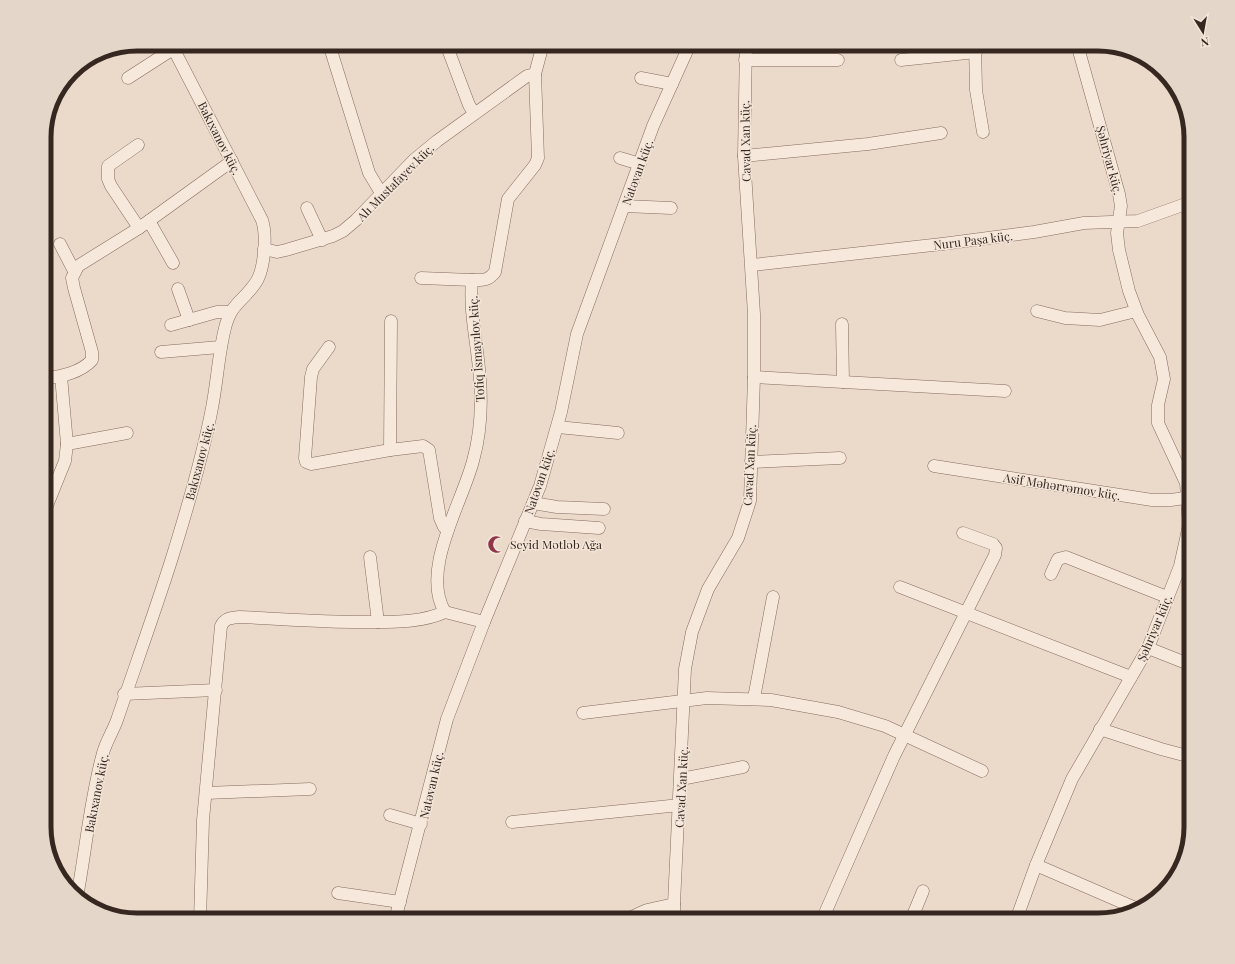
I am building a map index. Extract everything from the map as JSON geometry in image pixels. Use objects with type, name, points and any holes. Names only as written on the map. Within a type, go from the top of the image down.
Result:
[{"type":"street","points":[[128,78],[165,51]]},
{"type":"street","name":"Bakıxanov küç.","points":[[78,890],[94,790],[104,751],[117,721],[124,694],[171,561],[205,442],[212,410],[220,347],[230,312],[258,279],[264,249],[265,228],[175,51]]},
{"type":"street","points":[[331,51],[370,173],[381,193]]},
{"type":"street","points":[[449,51],[469,105],[474,113]]},
{"type":"street","name":"Tofiq İsmayılov küç.","points":[[445,612],[438,595],[440,564],[448,529],[469,478],[478,428],[481,396],[471,310],[472,280],[485,280],[490,278],[495,272],[508,199],[536,165],[538,158],[535,74],[541,51]]},
{"type":"street","name":"Natəvan küç.","points":[[397,913],[444,731],[484,622],[533,503],[558,427],[577,334],[653,126],[687,51]]},
{"type":"street","name":"Cavad Xan küç.","points":[[675,913],[674,904],[682,779],[686,669],[692,632],[708,589],[738,538],[746,519],[750,500],[754,377],[752,265],[744,156],[746,51]]},
{"type":"street","points":[[901,60],[957,51]]},
{"type":"street","points":[[976,51],[976,90],[982,132]]},
{"type":"street","name":"Şəhriyar küç.","points":[[1079,51],[1119,194],[1121,206],[1117,233],[1119,250],[1129,291],[1136,311],[1160,357],[1164,379],[1158,405],[1158,422],[1184,479]]},
{"type":"street","points":[[745,60],[838,60]]},
{"type":"street","name":"Alı Mustafayev küç.","points":[[264,249],[277,252],[322,240],[342,231],[356,220],[381,193],[437,141],[527,76],[535,74]]},
{"type":"street","points":[[640,78],[672,84]]},
{"type":"street","points":[[744,156],[868,144],[941,133]]},
{"type":"street","points":[[138,145],[108,166],[108,179],[111,186],[144,224],[173,263]]},
{"type":"street","points":[[620,158],[640,164]]},
{"type":"street","points":[[51,378],[61,376],[86,366],[92,360],[92,352],[74,288],[72,278],[74,271],[84,261],[144,224],[232,161]]},
{"type":"street","name":"Nuru Paşa küç.","points":[[752,265],[965,241],[1034,232],[1084,223],[1138,221],[1184,205]]},
{"type":"street","points":[[624,206],[671,208]]},
{"type":"street","points":[[307,208],[322,240]]},
{"type":"street","points":[[60,244],[74,271]]},
{"type":"street","points":[[421,278],[472,280]]},
{"type":"street","points":[[178,289],[189,320]]},
{"type":"street","points":[[1037,311],[1064,318],[1100,320],[1136,311]]},
{"type":"street","points":[[171,325],[217,312],[230,312]]},
{"type":"street","points":[[390,450],[391,321]]},
{"type":"street","points":[[842,324],[843,382]]},
{"type":"street","points":[[161,352],[220,347]]},
{"type":"street","points":[[329,347],[313,369],[311,377],[305,458],[306,462],[311,464],[422,446],[429,450],[440,518],[444,527],[448,529]]},
{"type":"street","points":[[51,495],[64,461],[67,444],[61,376]]},
{"type":"street","points":[[754,377],[1005,391]]},
{"type":"street","points":[[558,427],[618,433]]},
{"type":"street","points":[[67,444],[127,433]]},
{"type":"street","points":[[751,462],[840,458]]},
{"type":"street","name":"Asif Məhərrəmov küç.","points":[[934,466],[1152,500],[1171,500],[1184,498]]},
{"type":"street","points":[[533,503],[557,507],[604,509]]},
{"type":"street","points":[[525,522],[598,528]]},
{"type":"street","points":[[825,913],[894,756],[995,555],[996,548],[993,544],[963,533]]},
{"type":"street","points":[[370,557],[378,622]]},
{"type":"street","points":[[1051,574],[1058,559],[1066,557],[1168,597]]},
{"type":"street","name":"Şəhriyar küç.","points":[[1019,913],[1036,865],[1072,779],[1148,648],[1168,597],[1184,569]]},
{"type":"street","points":[[900,587],[1132,677]]},
{"type":"street","points":[[754,698],[773,597]]},
{"type":"street","points":[[200,913],[203,820],[221,626],[224,621],[229,618],[239,617],[338,623],[378,622],[426,618],[445,612],[484,622]]},
{"type":"street","points":[[1148,648],[1184,662]]},
{"type":"street","points":[[124,694],[216,690]]},
{"type":"street","points":[[583,714],[685,700],[707,698],[754,698],[838,712],[885,726],[906,734],[982,771]]},
{"type":"street","points":[[1100,729],[1161,750],[1184,755]]},
{"type":"street","points":[[682,779],[744,766]]},
{"type":"street","points":[[206,793],[310,789]]},
{"type":"street","points":[[512,822],[680,804]]},
{"type":"street","points":[[390,815],[421,824]]},
{"type":"street","points":[[1036,865],[1131,906]]},
{"type":"street","points":[[914,913],[923,891]]},
{"type":"street","points":[[338,893],[400,902]]},
{"type":"street","points":[[640,913],[674,904]]},
{"type":"place","name":"Seyid Mətləb Ağa","points":[[497,544]]}]
